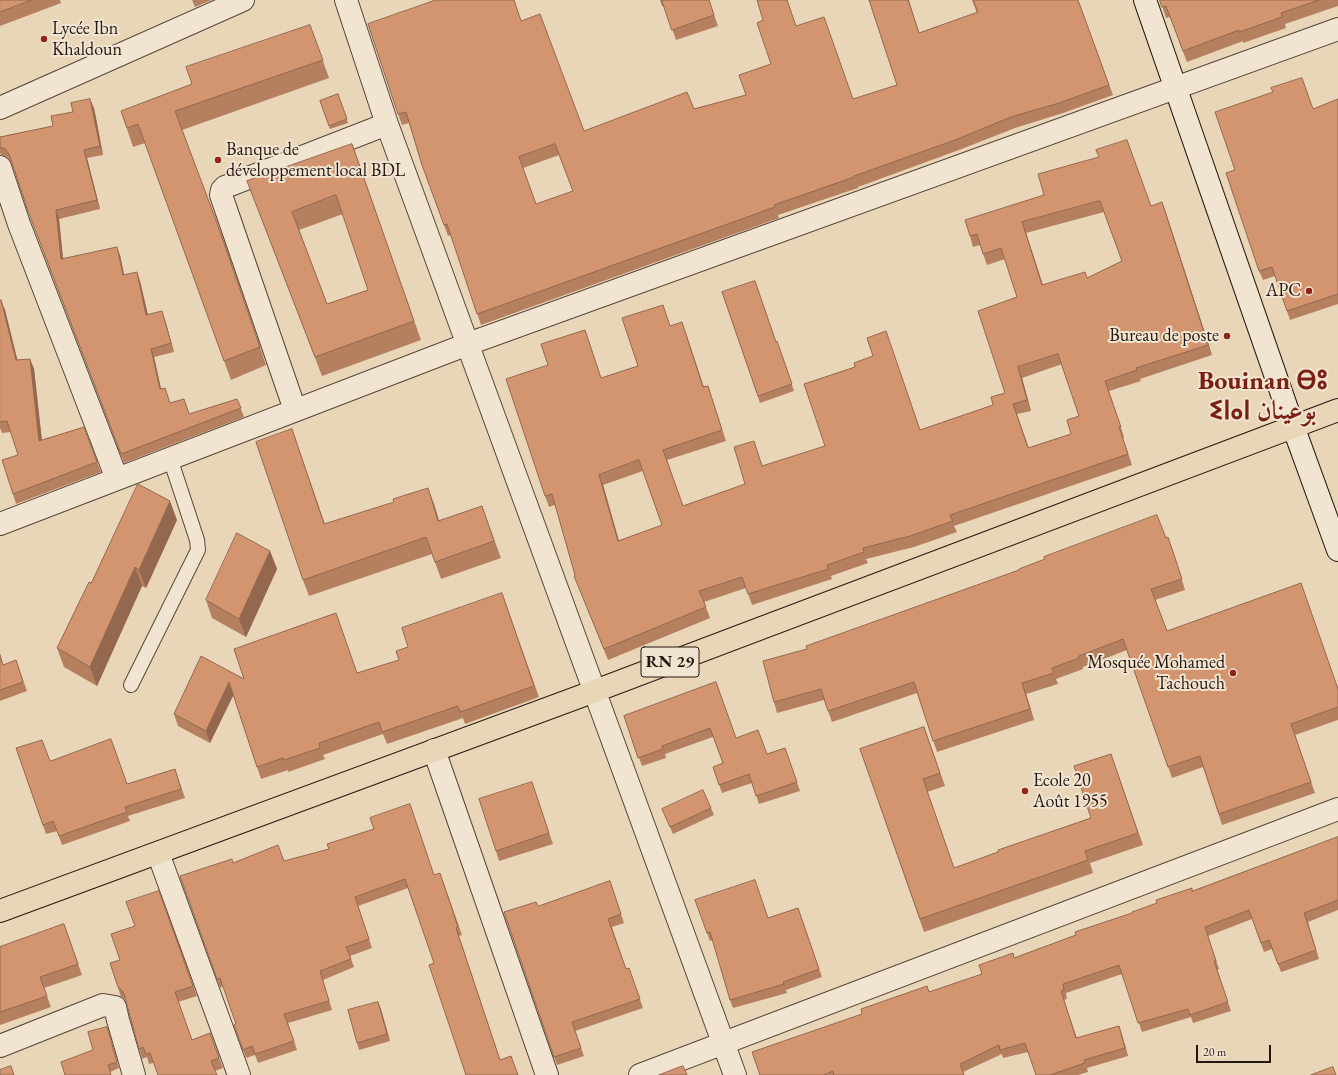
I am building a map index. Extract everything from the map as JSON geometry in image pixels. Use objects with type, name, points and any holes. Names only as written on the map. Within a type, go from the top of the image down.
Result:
[{"type":"main road","name":"RN 29","points":[[0,911],[595,691],[1338,410]]},
{"type":"street","points":[[0,108],[243,0]]},
{"type":"street","points":[[346,0],[387,124],[735,1075]]},
{"type":"street","points":[[1145,0],[1293,426],[1338,550]]},
{"type":"street","points":[[0,524],[468,344],[1338,29]]},
{"type":"street","points":[[295,410],[221,194],[222,190],[225,187],[387,124]]},
{"type":"street","points":[[0,167],[19,224],[117,479]]},
{"type":"street","points":[[434,750],[547,1075]]},
{"type":"street","points":[[640,1075],[1338,809]]},
{"type":"street","points":[[158,853],[239,1075]]},
{"type":"street","points":[[0,1046],[103,1005],[115,1007],[134,1075]]},
{"type":"lane","points":[[131,685],[198,550],[197,540],[170,458]]},
{"type":"building","points":[[0,0],[32,0],[0,12]]},
{"type":"building","points":[[436,0],[514,0],[521,21],[540,14],[584,131],[687,92],[694,109],[746,95],[739,75],[771,64],[757,23],[763,20],[757,0],[787,0],[796,26],[824,17],[853,99],[897,85],[869,0],[908,0],[919,33],[978,12],[973,0],[1078,0],[1109,85],[1059,103],[1011,117],[955,140],[774,205],[775,207],[477,314],[447,224],[444,225],[422,165],[406,112],[398,114],[368,24]],"holes":[[[555,144],[573,191],[536,204],[519,157]]]},
{"type":"building","points":[[662,0],[709,0],[714,15],[672,30]]},
{"type":"building","points":[[1160,0],[1319,0],[1281,13],[1282,17],[1239,32],[1239,30],[1183,51],[1166,6],[1162,7]]},
{"type":"building","points":[[310,25],[323,60],[175,111],[217,223],[260,347],[224,361],[138,124],[127,128],[121,111],[192,84],[186,67]]},
{"type":"building","points":[[1302,78],[1313,109],[1338,99],[1338,294],[1287,311],[1272,267],[1259,271],[1226,173],[1235,170],[1215,112],[1273,92],[1271,88]]},
{"type":"building","points":[[338,94],[347,119],[329,126],[320,101]]},
{"type":"building","points":[[90,99],[100,146],[84,150],[97,200],[56,210],[61,259],[117,247],[123,275],[137,272],[146,315],[162,311],[171,343],[151,349],[160,389],[165,388],[170,403],[184,399],[189,414],[237,399],[241,408],[121,454],[28,211],[9,154],[5,149],[0,147],[0,137],[53,126],[51,116],[73,112],[71,103]]},
{"type":"building","points":[[1127,140],[1151,206],[1162,202],[1208,345],[1136,368],[1137,370],[1105,381],[1121,427],[1119,427],[1128,454],[950,515],[953,521],[910,536],[863,548],[864,552],[827,565],[828,569],[748,594],[742,577],[699,591],[706,607],[604,649],[574,576],[575,575],[552,494],[545,496],[506,379],[548,365],[541,344],[585,330],[601,378],[638,366],[622,318],[663,305],[670,326],[682,322],[703,387],[708,386],[722,430],[663,450],[683,506],[745,484],[734,447],[754,441],[762,466],[825,446],[804,384],[855,367],[854,363],[873,356],[867,338],[886,331],[920,430],[993,405],[991,397],[1005,393],[978,311],[1017,297],[1001,248],[983,254],[977,234],[970,236],[965,220],[1044,195],[1038,174],[1099,157],[1096,150]],"holes":[[[1100,201],[1122,261],[1087,278],[1085,272],[1042,285],[1022,222]],[[1058,354],[1079,416],[1067,420],[1071,434],[1028,448],[1013,404],[1027,400],[1018,367]],[[639,460],[662,525],[618,541],[599,475]]]},
{"type":"building","points":[[352,144],[414,321],[315,357],[247,181]],"holes":[[[336,195],[368,290],[327,304],[292,212]]]},
{"type":"building","points":[[755,281],[792,384],[758,396],[722,292]]},
{"type":"building","points":[[0,300],[16,360],[30,359],[39,441],[84,427],[97,462],[13,494],[2,460],[18,455],[7,421],[0,422]]},
{"type":"building","points":[[292,429],[324,524],[394,502],[393,499],[428,488],[438,521],[482,506],[494,541],[435,562],[426,537],[303,580],[256,442]]},
{"type":"building","points":[[138,484],[170,501],[139,570],[135,567],[90,667],[57,648],[89,582],[91,583]]},
{"type":"building","points":[[1157,515],[1166,538],[1168,537],[1182,579],[1151,589],[1167,631],[1301,583],[1338,689],[1338,707],[1291,724],[1311,782],[1219,814],[1200,756],[1168,767],[1123,639],[1052,668],[1054,673],[1022,683],[1030,709],[933,741],[914,682],[828,711],[821,689],[774,702],[763,661],[807,649],[806,646],[1019,570],[1045,559],[1044,557]]},
{"type":"building","points":[[237,533],[270,551],[239,619],[206,600]]},
{"type":"building","points":[[502,593],[534,686],[460,712],[458,706],[382,732],[379,722],[319,743],[320,748],[257,767],[229,682],[206,731],[174,714],[201,656],[244,679],[234,649],[336,613],[357,673],[399,660],[396,651],[408,647],[402,628]]},
{"type":"building","points":[[0,655],[3,665],[16,660],[23,682],[0,690]]},
{"type":"building","points":[[716,682],[736,738],[758,730],[767,754],[785,748],[797,782],[756,796],[749,774],[719,785],[713,767],[723,763],[710,728],[662,746],[663,749],[638,758],[624,716]]},
{"type":"building","points":[[924,727],[940,773],[923,779],[954,868],[998,852],[998,850],[1091,818],[1074,766],[1111,754],[1138,833],[1085,851],[1088,860],[920,919],[860,749]]},
{"type":"building","points":[[111,739],[127,784],[175,769],[181,789],[125,807],[127,812],[59,836],[53,821],[43,825],[16,748],[42,740],[50,761]]},
{"type":"building","points":[[532,782],[549,833],[496,851],[479,799]]},
{"type":"building","points":[[703,790],[711,808],[670,827],[662,809]]},
{"type":"building","points":[[410,804],[434,875],[440,873],[458,927],[456,928],[500,1060],[511,1056],[518,1075],[466,1075],[429,965],[434,963],[405,879],[355,897],[369,939],[346,947],[351,959],[320,971],[329,1001],[284,1014],[294,1041],[255,1054],[252,1046],[243,1050],[234,1025],[236,1024],[220,978],[217,979],[180,876],[232,859],[233,863],[278,845],[284,861],[329,849],[327,844],[374,829],[370,818]]},
{"type":"building","points":[[1338,837],[1338,900],[1304,913],[1316,950],[1278,964],[1269,940],[1261,943],[1249,910],[1205,927],[1216,961],[1214,961],[1228,1002],[1190,1015],[1188,1009],[1138,1023],[1119,965],[1063,984],[1064,990],[1061,991],[1076,1038],[1119,1026],[1125,1048],[1084,1060],[1085,1063],[1050,1075],[1036,1075],[1025,1043],[1000,1050],[999,1045],[960,1064],[964,1075],[834,1075],[833,1071],[824,1075],[760,1075],[752,1052],[862,1014],[861,1009],[927,986],[929,992],[982,974],[979,965],[1013,953],[1014,958],[1076,935],[1075,932],[1157,903],[1156,900],[1192,888],[1192,891]]},
{"type":"building","points":[[755,880],[768,918],[798,908],[819,969],[783,982],[784,984],[730,1000],[710,932],[707,933],[695,900]]},
{"type":"building","points":[[610,881],[621,914],[608,919],[626,969],[629,968],[640,999],[572,1022],[581,1048],[554,1057],[504,912],[536,902],[538,906]]},
{"type":"building","points":[[159,891],[193,986],[175,992],[192,1040],[210,1033],[219,1058],[211,1061],[217,1075],[158,1075],[150,1053],[146,1054],[143,1047],[139,1049],[124,994],[118,987],[110,963],[120,960],[111,934],[135,926],[126,902]]},
{"type":"building","points":[[64,924],[78,964],[40,977],[47,996],[0,1012],[0,947]]},
{"type":"building","points":[[378,1002],[387,1034],[357,1043],[348,1010]]},
{"type":"building","points":[[107,1027],[117,1062],[108,1065],[111,1075],[65,1075],[61,1062],[93,1050],[88,1032]]},
{"type":"building","points":[[11,1066],[14,1075],[0,1075],[0,1070]]},
{"type":"building","points":[[683,1066],[687,1075],[659,1075]]},
{"type":"building","points":[[1333,1067],[1336,1075],[1311,1075]]},
{"type":"place","name":"Lycée Ibn Khaldoun","points":[[44,39]]},
{"type":"place","name":"Banque de développement local BDL","points":[[218,160]]},
{"type":"place","name":"APC","points":[[1309,291]]},
{"type":"place","name":"Bureau de poste","points":[[1227,336]]},
{"type":"place","name":"Mosquée Mohamed Tachouch","points":[[1233,673]]},
{"type":"place","name":"Ecole 20 Août 1955","points":[[1025,791]]},
{"type":"district","name":"Bouinan ⴱⵓ ⵉⵏⴰⵏ بوعينان","points":[[1263,397]]}]
